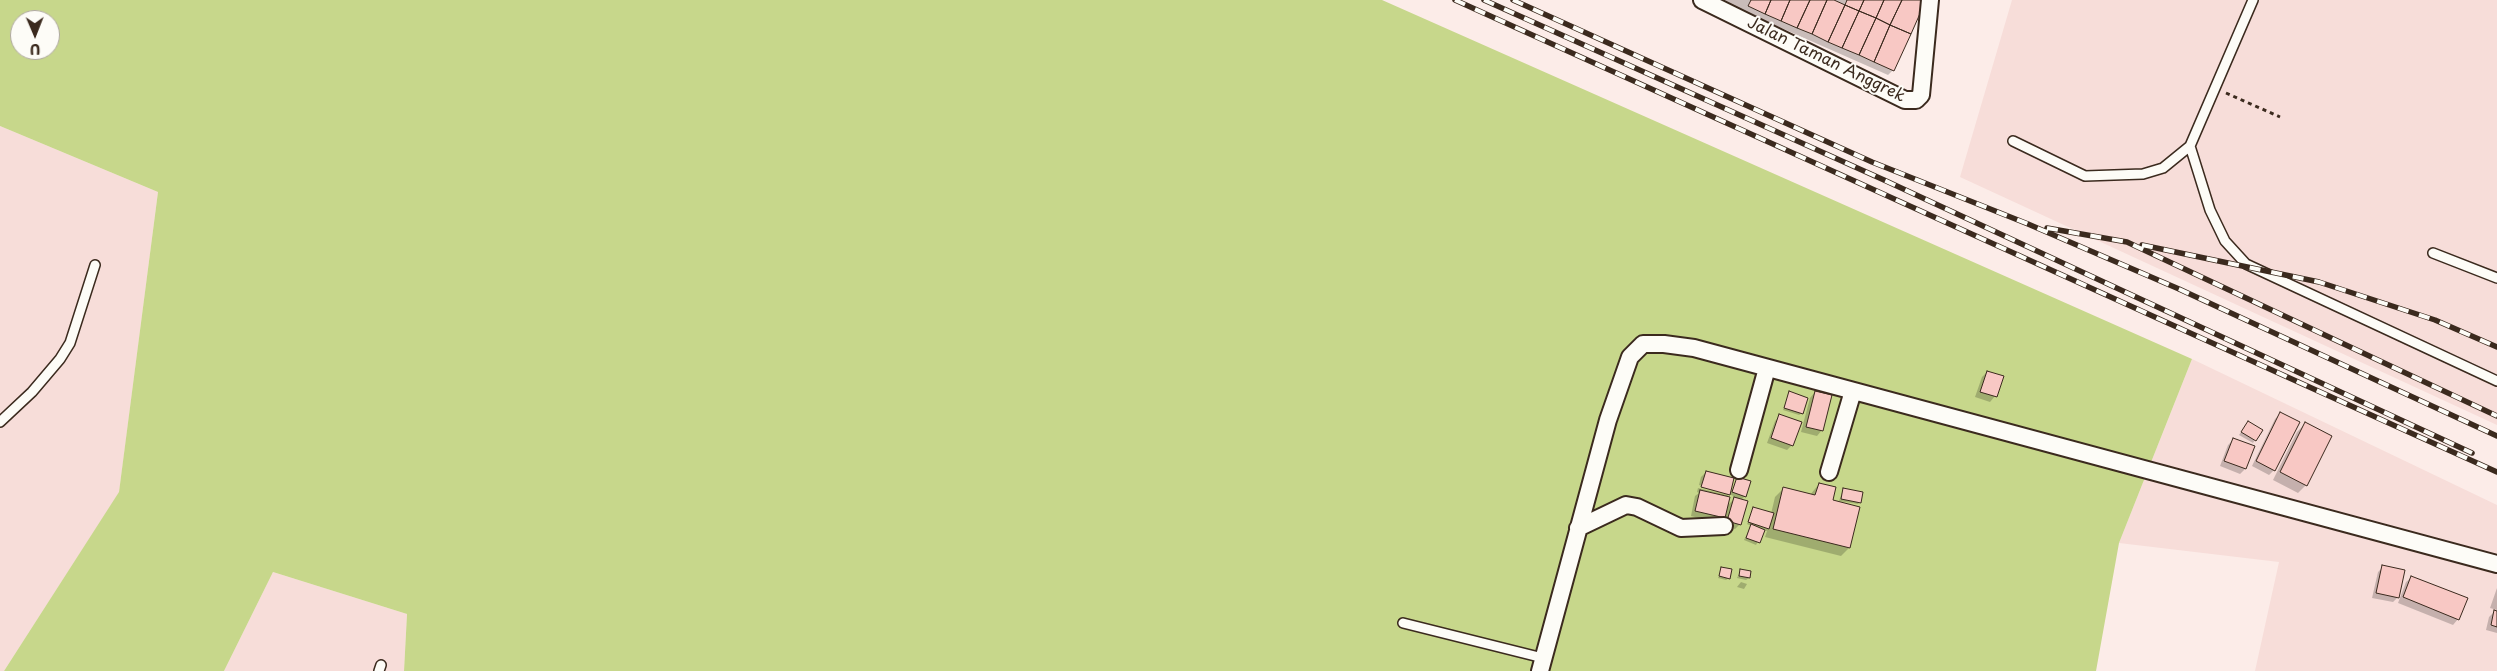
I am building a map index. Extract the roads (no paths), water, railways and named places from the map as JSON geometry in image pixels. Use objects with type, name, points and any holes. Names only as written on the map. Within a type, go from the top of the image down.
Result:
[{"type":"street","name":"Jalan Taman Anggrek","points":[[1702,0],[1906,100],[1916,100],[1921,95],[1930,0]]},
{"type":"street","points":[[1541,665],[1608,420],[1625,370],[1634,352],[1643,344],[1664,344],[1694,348],[2497,564]]},
{"type":"street","points":[[1739,470],[1767,368]]},
{"type":"street","points":[[1829,472],[1853,391]]},
{"type":"street","points":[[1578,528],[1626,505],[1638,507],[1681,528],[1724,526]]},
{"type":"lane","points":[[2013,141],[2085,176],[2143,174],[2164,168],[2190,146],[2253,0]]},
{"type":"lane","points":[[2190,146],[2210,210],[2225,241],[2246,264],[2497,381]]},
{"type":"lane","points":[[2433,253],[2497,278]]},
{"type":"lane","points":[[0,422],[32,392],[60,359],[70,343],[95,265]]},
{"type":"lane","points":[[1403,622],[1541,665]]},
{"type":"railway","points":[[1455,0],[2497,472]]},
{"type":"railway","points":[[1484,0],[1884,180],[2472,453]]},
{"type":"railway","points":[[1513,0],[1872,162],[2028,224],[2179,289],[2497,436]]},
{"type":"railway","points":[[2047,228],[2127,242],[2497,416]]},
{"type":"railway","points":[[2142,245],[2319,282],[2435,320],[2497,347]]}]
